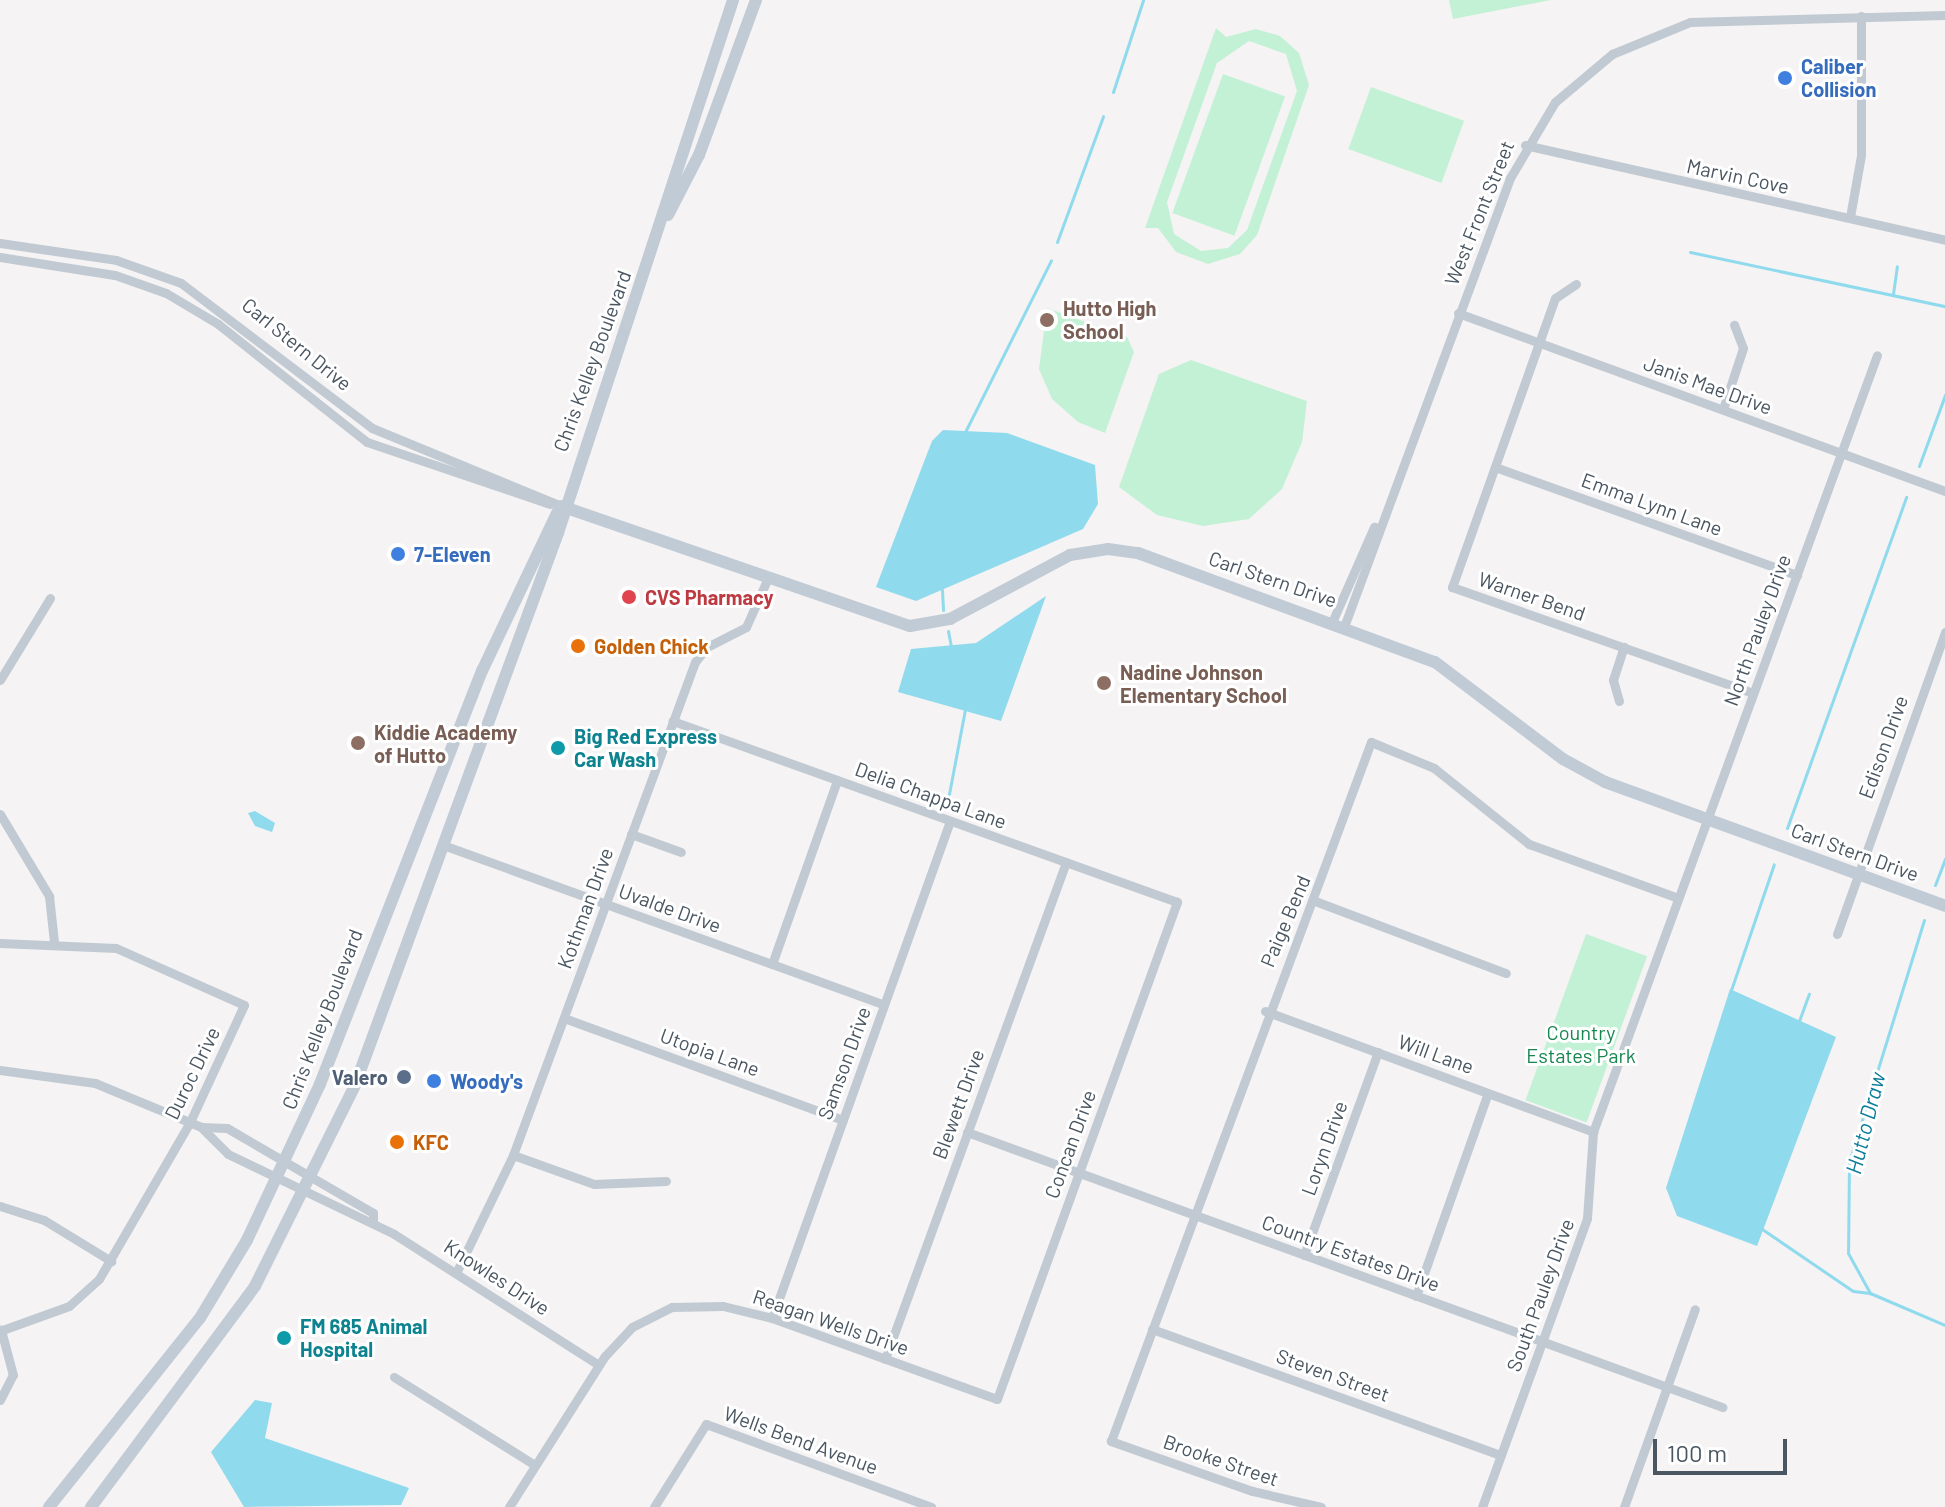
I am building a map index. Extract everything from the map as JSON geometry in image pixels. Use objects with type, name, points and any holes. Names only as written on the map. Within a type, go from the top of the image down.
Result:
[{"type":"main road","name":"Chris Kelley Boulevard","points":[[661,229],[678,149],[733,0]]},
{"type":"main road","name":"Chris Kelley Boulevard","points":[[91,1507],[226,1333],[315,1178],[558,533],[561,506],[661,229],[699,155],[756,0]]},
{"type":"main road","name":"Chris Kelley Boulevard","points":[[49,1507],[200,1318],[286,1162],[482,671],[543,531],[561,506]]},
{"type":"main road","name":"Carl Stern Drive","points":[[561,506],[875,619],[923,625],[961,614],[1070,555],[1117,549],[1339,622],[1435,662],[1581,770],[1945,906]]},
{"type":"street","name":"West Front Street","points":[[1339,622],[1525,145],[1582,75],[1651,34],[1711,19],[1945,15]]},
{"type":"street","points":[[1850,217],[1861,155],[1861,16]]},
{"type":"street","name":"Marvin Cove","points":[[1525,145],[1945,240]]},
{"type":"street","name":"Carl Stern Drive","points":[[0,243],[116,260],[181,283],[372,428],[561,506]]},
{"type":"street","name":"Carl Stern Drive","points":[[0,257],[115,275],[166,293],[218,324],[367,442],[561,506]]},
{"type":"street","name":"Warner Bend","points":[[1576,284],[1555,298],[1452,587],[1753,693]]},
{"type":"street","name":"Janis Mae Drive","points":[[1458,313],[1945,491]]},
{"type":"street","points":[[1723,409],[1743,348],[1734,325]]},
{"type":"street","name":"North Pauley Drive","points":[[1706,819],[1877,355]]},
{"type":"street","name":"Emma Lynn Lane","points":[[1495,467],[1797,575]]},
{"type":"street","name":"Kothman Drive","points":[[457,1271],[513,1155],[700,654],[746,627],[767,580]]},
{"type":"street","points":[[0,680],[50,598]]},
{"type":"street","name":"Edison Drive","points":[[1837,934],[1855,874],[1945,632]]},
{"type":"street","points":[[1619,701],[1613,680],[1624,647]]},
{"type":"street","name":"Delia Chappa Lane","points":[[673,721],[1177,902]]},
{"type":"street","name":"Paige Bend","points":[[1111,1441],[1265,1011],[1315,901],[1371,742],[1434,768],[1529,844],[1678,898]]},
{"type":"street","points":[[772,964],[837,780]]},
{"type":"street","points":[[0,814],[49,896],[54,942]]},
{"type":"street","name":"South Pauley Drive","points":[[1482,1507],[1587,1218],[1593,1132],[1706,819]]},
{"type":"street","name":"Samson Drive","points":[[772,1318],[950,821]]},
{"type":"street","points":[[631,834],[681,852]]},
{"type":"street","name":"Uvalde Drive","points":[[443,845],[884,1005]]},
{"type":"street","name":"Blewett Drive","points":[[885,1359],[1066,862]]},
{"type":"street","points":[[1315,901],[1506,973]]},
{"type":"street","name":"Concan Drive","points":[[997,1399],[1177,902]]},
{"type":"street","name":"Duroc Drive","points":[[0,943],[54,942],[146,957],[244,1005],[190,1122],[111,1261],[69,1306],[1,1330]]},
{"type":"street","name":"Will Lane","points":[[1265,1011],[1593,1132]]},
{"type":"street","name":"Utopia Lane","points":[[564,1018],[843,1120]]},
{"type":"street","name":"Loryn Drive","points":[[1304,1255],[1378,1052]]},
{"type":"street","name":"Knowles Drive","points":[[0,1070],[95,1083],[201,1127],[228,1154],[279,1174],[373,1223],[457,1271],[599,1365]]},
{"type":"street","points":[[1416,1296],[1488,1093]]},
{"type":"street","name":"Knowles Drive","points":[[201,1127],[227,1128],[373,1213],[373,1223]]},
{"type":"street","name":"Country Estates Drive","points":[[967,1132],[1722,1407]]},
{"type":"street","points":[[513,1155],[594,1184],[666,1181]]},
{"type":"street","points":[[0,1206],[44,1220],[111,1261]]},
{"type":"street","name":"Reagan Wells Drive","points":[[509,1507],[599,1365],[632,1327],[672,1307],[723,1306],[772,1318],[997,1399]]},
{"type":"street","points":[[1624,1507],[1695,1309]]},
{"type":"street","name":"Steven Street","points":[[1152,1329],[1501,1455]]},
{"type":"street","points":[[0,1400],[13,1375],[1,1330]]},
{"type":"street","points":[[394,1377],[535,1465]]},
{"type":"street","name":"Wells Bend Avenue","points":[[654,1507],[706,1424],[931,1507]]},
{"type":"street","name":"Brooke Street","points":[[1111,1441],[1252,1491],[1321,1507]]},
{"type":"green space","points":[[1449,0],[1551,0],[1453,19]]},
{"type":"green space","points":[[1216,28],[1226,37],[1256,29],[1280,36],[1299,53],[1309,85],[1257,235],[1240,254],[1208,264],[1176,252],[1158,228],[1145,228]],"holes":[[[1249,41],[1286,54],[1297,91],[1247,230],[1228,248],[1201,251],[1174,234],[1167,202],[1217,63]]]},
{"type":"green space","points":[[1223,74],[1285,97],[1234,236],[1172,213]]},
{"type":"green space","points":[[1371,87],[1464,121],[1441,183],[1348,149]]},
{"type":"green space","points":[[1047,308],[1127,337],[1134,352],[1105,433],[1078,422],[1052,399],[1039,369]]},
{"type":"green space","points":[[1191,360],[1307,401],[1302,442],[1282,489],[1249,519],[1203,526],[1157,515],[1119,487],[1159,374]]},
{"type":"green space","name":"Country Estates Park","points":[[1586,934],[1647,956],[1587,1123],[1525,1100]]},
{"type":"water","points":[[943,430],[1007,433],[1095,465],[1098,504],[1083,529],[916,601],[876,587],[932,441]]},
{"type":"water","points":[[1046,596],[1001,721],[898,692],[911,649],[976,643]]},
{"type":"water","points":[[255,811],[275,823],[272,832],[255,826],[248,813]]},
{"type":"water","points":[[1730,989],[1836,1037],[1757,1246],[1677,1216],[1666,1188]]},
{"type":"water","points":[[255,1400],[272,1403],[265,1438],[409,1488],[401,1505],[244,1507],[211,1452]]},
{"type":"waterway","points":[[1113,92],[1143,0]]},
{"type":"waterway","points":[[1057,242],[1103,116]]},
{"type":"waterway","points":[[1690,252],[1945,306]]},
{"type":"waterway","points":[[965,432],[1051,260]]},
{"type":"waterway","points":[[1893,294],[1897,266]]},
{"type":"waterway","points":[[1919,466],[1945,395]]},
{"type":"waterway","points":[[1787,828],[1906,497]]},
{"type":"waterway","points":[[942,590],[943,610]]},
{"type":"waterway","points":[[948,631],[952,651]]},
{"type":"waterway","points":[[949,794],[965,709]]},
{"type":"waterway","name":"Hutto Draw","points":[[1935,885],[1945,859]]},
{"type":"waterway","points":[[1729,996],[1774,864]]},
{"type":"waterway","name":"Hutto Draw","points":[[1924,920],[1849,1163],[1848,1253],[1870,1293],[1945,1325]]},
{"type":"waterway","points":[[1799,1021],[1809,994]]},
{"type":"waterway","points":[[1762,1229],[1853,1291],[1870,1293]]},
{"type":"place","name":"Caliber Collision","points":[[1785,78]]},
{"type":"place","name":"Hutto High School","points":[[1047,320]]},
{"type":"place","name":"7-Eleven","points":[[398,554]]},
{"type":"place","name":"CVS Pharmacy","points":[[629,597]]},
{"type":"place","name":"Golden Chick","points":[[578,646]]},
{"type":"place","name":"Nadine Johnson Elementary School","points":[[1104,683]]},
{"type":"place","name":"Kiddie Academy of Hutto","points":[[358,743]]},
{"type":"place","name":"Big Red Express Car Wash","points":[[558,748]]},
{"type":"place","name":"Valero","points":[[404,1077]]},
{"type":"place","name":"Woody's","points":[[434,1081]]},
{"type":"place","name":"KFC","points":[[397,1142]]},
{"type":"place","name":"FM 685 Animal Hospital","points":[[284,1338]]}]
